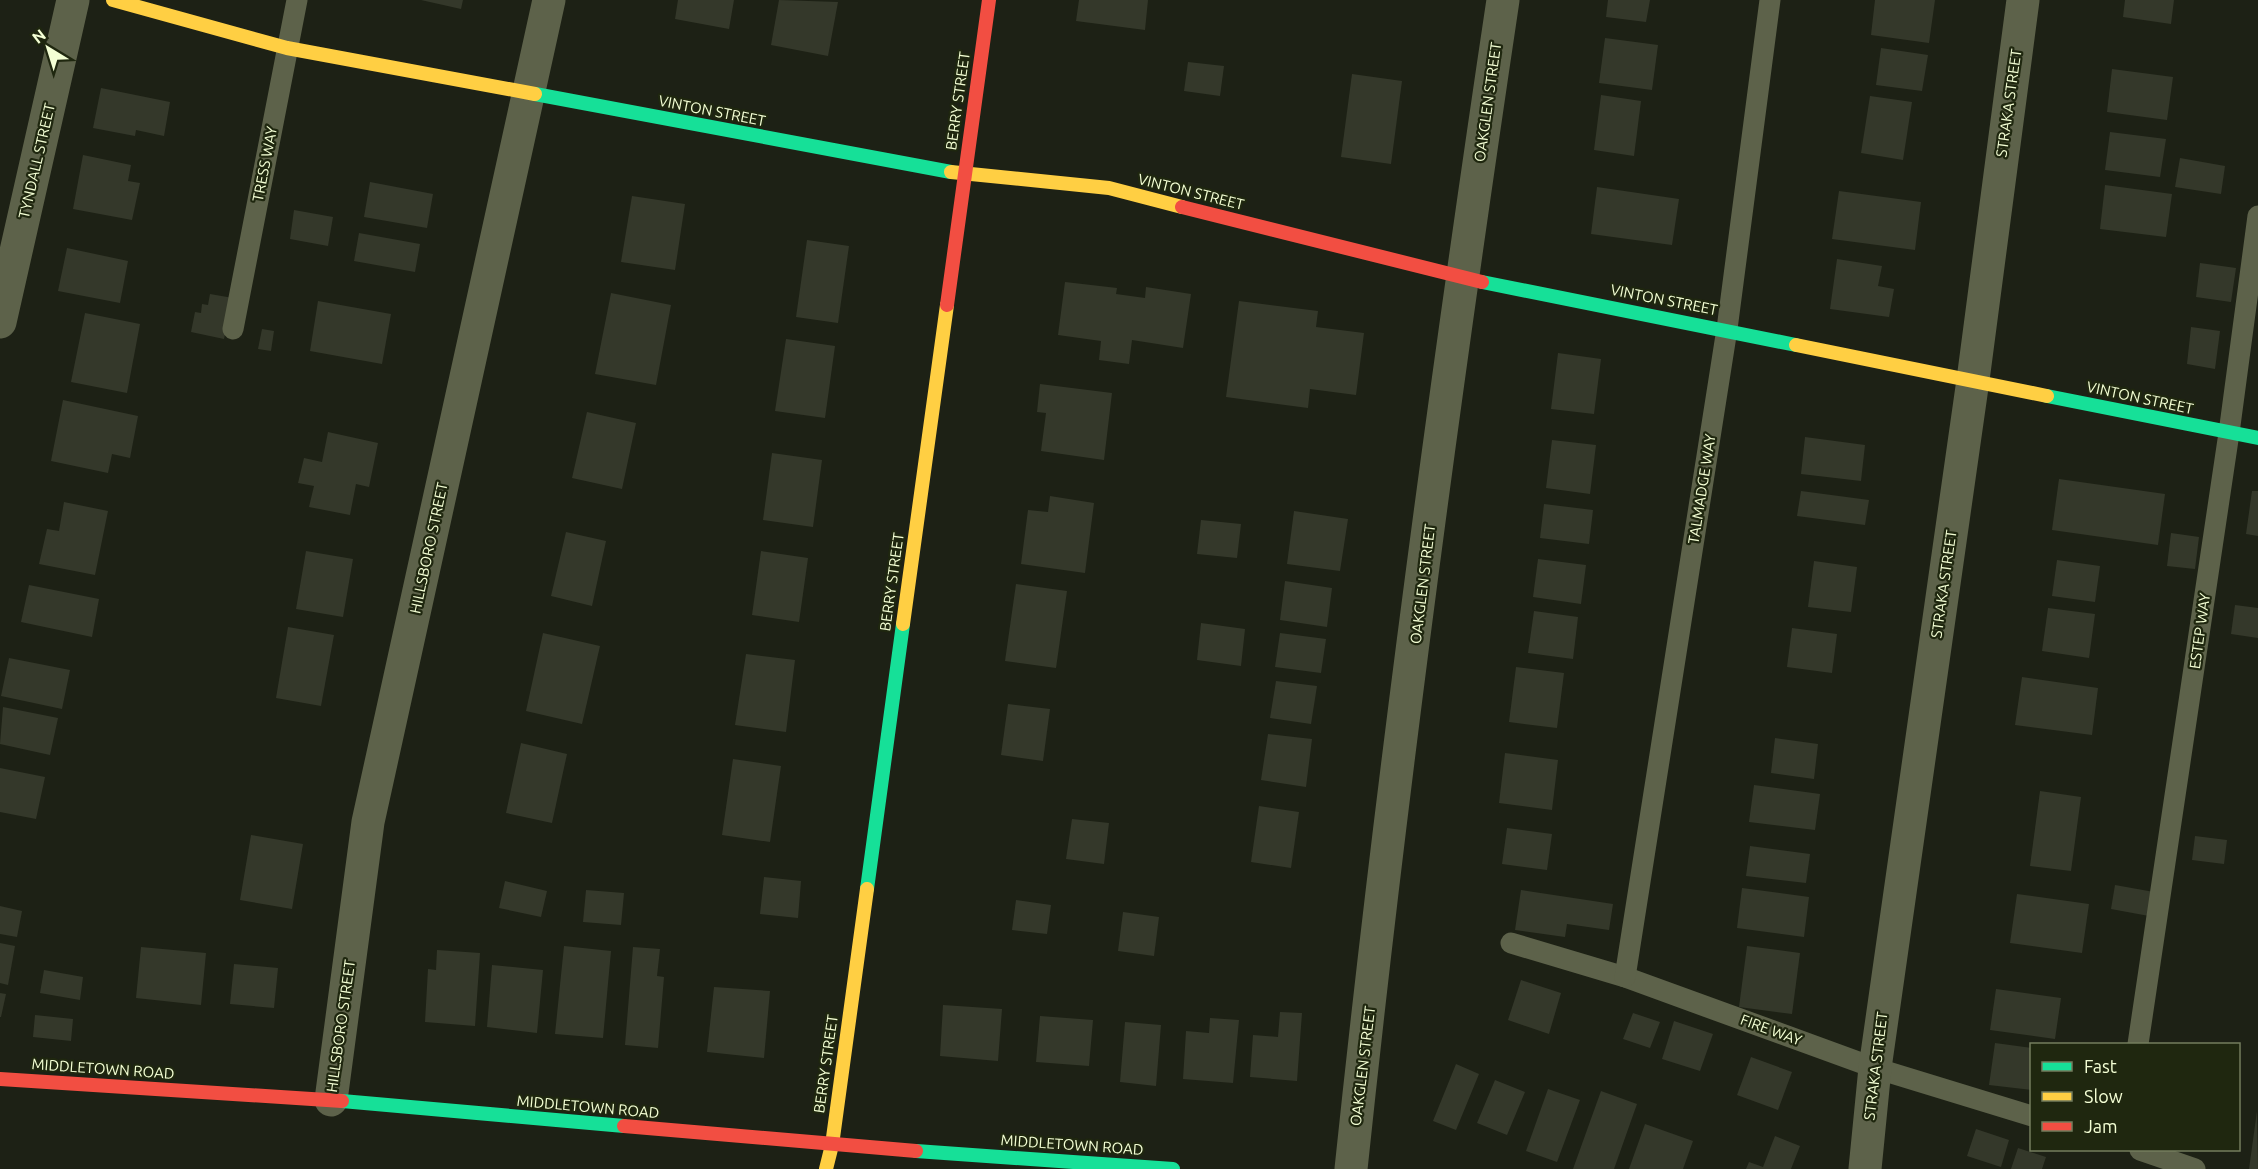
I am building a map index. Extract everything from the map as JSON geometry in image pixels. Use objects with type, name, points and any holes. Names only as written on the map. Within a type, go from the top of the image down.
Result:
[{"type":"street","name":"TYNDALL STREET","points":[[0,322],[73,0]]},
{"type":"street","name":"VINTON STREET","points":[[113,0],[287,48],[964,174],[1109,188],[1462,278],[1727,329],[2258,438]]},
{"type":"street","name":"HILLSBORO STREET","points":[[331,1100],[368,822],[549,0]]},
{"type":"street","name":"BERRY STREET","points":[[826,1169],[832,1146],[989,0]]},
{"type":"street","name":"OAKGLEN STREET","points":[[1351,1169],[1382,905],[1462,278],[1503,0]]},
{"type":"street","name":"STRAKA STREET","points":[[1864,1169],[1875,1068],[2023,0]]},
{"type":"street","name":"MIDDLETOWN ROAD","points":[[0,1078],[331,1100],[832,1146],[1173,1169]]},
{"type":"lane","name":"TRESS WAY","points":[[233,329],[297,0]]},
{"type":"lane","name":"TALMADGE WAY","points":[[1625,977],[1727,329],[1770,0]]},
{"type":"lane","name":"ESTEP WAY","points":[[2138,1043],[2229,433],[2258,216]]},
{"type":"lane","name":"FIRE WAY","points":[[1511,943],[1625,977],[1875,1068],[2030,1116]]},
{"type":"lane","points":[[2146,1151],[2195,1169]]},
{"type":"building","points":[[421,0],[463,0],[461,9]]},
{"type":"building","points":[[678,0],[734,0],[729,29],[675,19]]},
{"type":"building","points":[[779,0],[838,2],[828,56],[771,45]]},
{"type":"building","points":[[1079,0],[1148,0],[1145,30],[1076,21]]},
{"type":"building","points":[[1608,0],[1650,0],[1646,22],[1606,17]]},
{"type":"building","points":[[1875,0],[1935,0],[1929,43],[1871,35]]},
{"type":"building","points":[[2125,0],[2174,0],[2171,24],[2123,17]]},
{"type":"building","points":[[1605,38],[1658,45],[1652,90],[1599,83]]},
{"type":"building","points":[[1881,48],[1928,55],[1922,91],[1876,85]]},
{"type":"building","points":[[1188,62],[1224,66],[1220,96],[1184,91]]},
{"type":"building","points":[[2112,69],[2173,77],[2167,120],[2107,112]]},
{"type":"building","points":[[1352,74],[1402,81],[1391,164],[1341,157]]},
{"type":"building","points":[[101,88],[170,102],[164,136],[136,130],[135,136],[93,128]]},
{"type":"building","points":[[1601,95],[1641,101],[1634,156],[1594,150]]},
{"type":"building","points":[[1870,96],[1912,102],[1903,160],[1861,153]]},
{"type":"building","points":[[2110,132],[2166,139],[2160,177],[2105,170]]},
{"type":"building","points":[[83,155],[131,165],[128,181],[140,183],[132,220],[73,209]]},
{"type":"building","points":[[2180,158],[2225,166],[2221,194],[2175,187]]},
{"type":"building","points":[[370,182],[433,194],[427,228],[364,217]]},
{"type":"building","points":[[2105,185],[2172,194],[2166,237],[2100,229]]},
{"type":"building","points":[[1597,187],[1679,199],[1672,245],[1591,234]]},
{"type":"building","points":[[1839,191],[1921,202],[1915,250],[1832,239]]},
{"type":"building","points":[[632,196],[685,204],[675,270],[621,262]]},
{"type":"building","points":[[294,210],[333,217],[328,246],[290,239]]},
{"type":"building","points":[[359,233],[420,244],[415,272],[354,261]]},
{"type":"building","points":[[807,240],[849,246],[838,323],[796,317]]},
{"type":"building","points":[[67,248],[128,261],[120,303],[58,291]]},
{"type":"building","points":[[1837,259],[1882,266],[1878,286],[1894,289],[1889,317],[1830,309]]},
{"type":"building","points":[[2200,263],[2236,268],[2231,302],[2196,297]]},
{"type":"building","points":[[1065,282],[1117,288],[1116,294],[1145,298],[1146,287],[1191,294],[1183,348],[1132,340],[1129,364],[1099,360],[1101,341],[1058,335]]},
{"type":"building","points":[[611,293],[671,305],[656,385],[595,374]]},
{"type":"building","points":[[210,294],[233,298],[224,339],[191,332],[195,312],[201,313],[202,304],[208,305]]},
{"type":"building","points":[[318,301],[391,314],[382,364],[310,351]]},
{"type":"building","points":[[1239,301],[1318,311],[1316,327],[1364,333],[1356,395],[1310,389],[1308,408],[1226,397]]},
{"type":"building","points":[[85,313],[140,324],[127,393],[71,382]]},
{"type":"building","points":[[2191,327],[2220,331],[2215,369],[2187,364]]},
{"type":"building","points":[[262,329],[274,331],[271,351],[258,349]]},
{"type":"building","points":[[786,339],[835,346],[825,418],[775,411]]},
{"type":"building","points":[[1558,353],[1601,359],[1594,414],[1551,409]]},
{"type":"building","points":[[1040,384],[1112,393],[1104,460],[1041,451],[1046,413],[1037,412]]},
{"type":"building","points":[[63,400],[138,416],[130,458],[112,454],[108,473],[51,461]]},
{"type":"building","points":[[587,412],[636,423],[622,489],[572,478]]},
{"type":"building","points":[[328,432],[378,443],[369,487],[356,484],[350,515],[309,507],[314,486],[298,483],[304,458],[322,462]]},
{"type":"building","points":[[1805,437],[1865,445],[1861,481],[1801,474]]},
{"type":"building","points":[[1552,440],[1596,445],[1590,494],[1546,488]]},
{"type":"building","points":[[772,453],[822,460],[813,527],[763,520]]},
{"type":"building","points":[[2059,479],[2165,494],[2158,545],[2052,530]]},
{"type":"building","points":[[1801,491],[1869,500],[1865,525],[1797,516]]},
{"type":"building","points":[[2252,491],[2258,491],[2258,536],[2246,534]]},
{"type":"building","points":[[1050,496],[1094,503],[1085,573],[1021,564],[1028,510],[1048,512]]},
{"type":"building","points":[[64,502],[108,511],[95,575],[39,564],[47,529],[59,531]]},
{"type":"building","points":[[1544,504],[1593,510],[1589,544],[1540,538]]},
{"type":"building","points":[[1294,511],[1348,519],[1340,571],[1287,564]]},
{"type":"building","points":[[1201,520],[1241,524],[1237,558],[1197,554]]},
{"type":"building","points":[[566,532],[606,541],[592,606],[551,596]]},
{"type":"building","points":[[2171,533],[2199,537],[2195,569],[2167,566]]},
{"type":"building","points":[[306,551],[353,559],[343,617],[296,609]]},
{"type":"building","points":[[761,551],[808,558],[799,622],[752,615]]},
{"type":"building","points":[[1538,559],[1586,565],[1581,604],[1533,597]]},
{"type":"building","points":[[2057,560],[2100,566],[2095,602],[2052,596]]},
{"type":"building","points":[[1814,561],[1857,567],[1851,612],[1808,607]]},
{"type":"building","points":[[1285,581],[1332,588],[1327,627],[1280,620]]},
{"type":"building","points":[[1016,584],[1067,591],[1056,668],[1005,661]]},
{"type":"building","points":[[29,585],[99,599],[92,637],[21,622]]},
{"type":"building","points":[[2235,605],[2258,608],[2258,638],[2231,634]]},
{"type":"building","points":[[2048,608],[2095,614],[2089,658],[2042,651]]},
{"type":"building","points":[[1534,611],[1578,617],[1573,659],[1528,653]]},
{"type":"building","points":[[1201,623],[1245,629],[1241,666],[1197,660]]},
{"type":"building","points":[[288,627],[334,635],[321,706],[276,698]]},
{"type":"building","points":[[1792,628],[1837,634],[1832,673],[1787,667]]},
{"type":"building","points":[[543,633],[600,646],[582,724],[526,711]]},
{"type":"building","points":[[1280,633],[1326,639],[1321,673],[1275,667]]},
{"type":"building","points":[[746,654],[795,660],[786,732],[735,725]]},
{"type":"building","points":[[9,658],[70,670],[62,709],[1,696]]},
{"type":"building","points":[[1516,667],[1564,673],[1557,728],[1509,722]]},
{"type":"building","points":[[2022,677],[2098,688],[2092,735],[2015,725]]},
{"type":"building","points":[[1276,681],[1317,686],[1311,724],[1270,718]]},
{"type":"building","points":[[1008,704],[1050,709],[1043,761],[1001,755]]},
{"type":"building","points":[[3,707],[58,718],[50,755],[0,744]]},
{"type":"building","points":[[1268,734],[1312,739],[1306,787],[1261,780]]},
{"type":"building","points":[[1775,738],[1818,744],[1814,779],[1771,773]]},
{"type":"building","points":[[521,743],[567,754],[552,823],[506,813]]},
{"type":"building","points":[[1505,753],[1558,760],[1552,810],[1499,803]]},
{"type":"building","points":[[733,759],[781,766],[770,842],[722,835]]},
{"type":"building","points":[[0,768],[45,777],[36,819],[0,812]]},
{"type":"building","points":[[1754,785],[1820,794],[1815,830],[1749,822]]},
{"type":"building","points":[[2040,791],[2081,797],[2071,871],[2030,866]]},
{"type":"building","points":[[1259,806],[1299,812],[1291,868],[1251,862]]},
{"type":"building","points":[[1072,819],[1109,823],[1104,864],[1066,859]]},
{"type":"building","points":[[1507,828],[1552,834],[1547,870],[1502,864]]},
{"type":"building","points":[[251,835],[303,844],[292,909],[240,900]]},
{"type":"building","points":[[2195,836],[2227,840],[2224,864],[2192,860]]},
{"type":"building","points":[[1750,846],[1810,854],[1806,883],[1746,876]]},
{"type":"building","points":[[764,877],[801,881],[798,918],[760,914]]},
{"type":"building","points":[[505,881],[547,891],[541,917],[499,908]]},
{"type":"building","points":[[2115,885],[2154,892],[2149,916],[2111,909]]},
{"type":"building","points":[[1742,888],[1809,897],[1804,937],[1737,928]]},
{"type":"building","points":[[586,890],[624,893],[621,925],[583,922]]},
{"type":"building","points":[[1521,890],[1613,904],[1609,930],[1567,924],[1565,937],[1515,930]]},
{"type":"building","points":[[2017,894],[2089,904],[2082,953],[2010,943]]},
{"type":"building","points":[[1016,900],[1051,905],[1047,934],[1012,930]]},
{"type":"building","points":[[0,906],[22,911],[17,937],[0,934]]},
{"type":"building","points":[[1123,912],[1159,917],[1154,956],[1118,951]]},
{"type":"building","points":[[0,943],[15,946],[8,985],[0,983]]},
{"type":"building","points":[[564,946],[611,951],[603,1038],[555,1034]]},
{"type":"building","points":[[1747,946],[1800,953],[1792,1014],[1739,1007]]},
{"type":"building","points":[[141,947],[206,953],[201,1005],[136,998]]},
{"type":"building","points":[[633,947],[660,949],[657,976],[664,977],[658,1048],[625,1045]]},
{"type":"building","points":[[437,950],[480,953],[475,1026],[425,1022],[428,969],[436,970]]},
{"type":"building","points":[[234,964],[278,968],[274,1008],[230,1004]]},
{"type":"building","points":[[492,965],[543,970],[537,1033],[487,1027]]},
{"type":"building","points":[[44,970],[83,977],[80,1000],[40,993]]},
{"type":"building","points":[[1521,980],[1561,993],[1549,1034],[1508,1020]]},
{"type":"building","points":[[714,987],[770,991],[764,1058],[707,1052]]},
{"type":"building","points":[[1996,989],[2061,998],[2055,1039],[1990,1030]]},
{"type":"building","points":[[0,993],[6,994],[1,1017],[0,1017]]},
{"type":"building","points":[[943,1005],[1002,1009],[998,1061],[940,1056]]},
{"type":"building","points":[[1280,1012],[1302,1013],[1297,1081],[1250,1077],[1253,1035],[1278,1037]]},
{"type":"building","points":[[1633,1013],[1660,1022],[1650,1048],[1623,1039]]},
{"type":"building","points":[[35,1015],[73,1019],[71,1041],[33,1037]]},
{"type":"building","points":[[1040,1016],[1093,1020],[1089,1066],[1036,1062]]},
{"type":"building","points":[[1210,1018],[1239,1020],[1233,1083],[1183,1079],[1186,1031],[1209,1033]]},
{"type":"building","points":[[1674,1021],[1713,1034],[1700,1071],[1662,1059]]},
{"type":"building","points":[[1125,1022],[1161,1025],[1156,1086],[1120,1082]]},
{"type":"building","points":[[1995,1043],[2030,1048],[2030,1090],[1989,1085]]},
{"type":"building","points":[[1751,1057],[1792,1072],[1778,1110],[1737,1095]]},
{"type":"building","points":[[1456,1064],[1479,1074],[1456,1130],[1433,1121]]},
{"type":"building","points":[[1495,1080],[1525,1092],[1507,1135],[1477,1123]]},
{"type":"building","points":[[1548,1089],[1580,1100],[1557,1162],[1526,1151]]},
{"type":"building","points":[[1601,1091],[1637,1104],[1614,1169],[1573,1169]]},
{"type":"building","points":[[2257,1111],[2258,1169],[2249,1169]]},
{"type":"building","points":[[1645,1124],[1693,1141],[1683,1169],[1629,1169]]},
{"type":"building","points":[[1976,1129],[2009,1140],[2001,1167],[1967,1156]]},
{"type":"building","points":[[1775,1136],[1800,1146],[1791,1169],[1746,1169],[1749,1162],[1763,1167]]},
{"type":"building","points":[[2018,1148],[2046,1157],[2042,1169],[2011,1169]]},
{"type":"traffic: fast","points":[[535,94],[951,172]]},
{"type":"traffic: fast","points":[[1482,282],[1796,345]]},
{"type":"traffic: fast","points":[[2047,396],[2258,438]]},
{"type":"traffic: fast","points":[[867,889],[903,624]]},
{"type":"traffic: fast","points":[[342,1101],[624,1126]]},
{"type":"traffic: fast","points":[[916,1151],[1173,1169]]},
{"type":"traffic: slow","points":[[113,0],[287,48],[535,94]]},
{"type":"traffic: slow","points":[[951,172],[1109,188],[1182,207]]},
{"type":"traffic: slow","points":[[903,624],[947,305]]},
{"type":"traffic: slow","points":[[1796,345],[2047,396]]},
{"type":"traffic: slow","points":[[826,1169],[832,1145],[867,889]]},
{"type":"traffic: jam","points":[[947,305],[989,0]]},
{"type":"traffic: jam","points":[[1182,207],[1482,282]]},
{"type":"traffic: jam","points":[[0,1079],[342,1101]]},
{"type":"traffic: jam","points":[[624,1126],[916,1151]]}]
